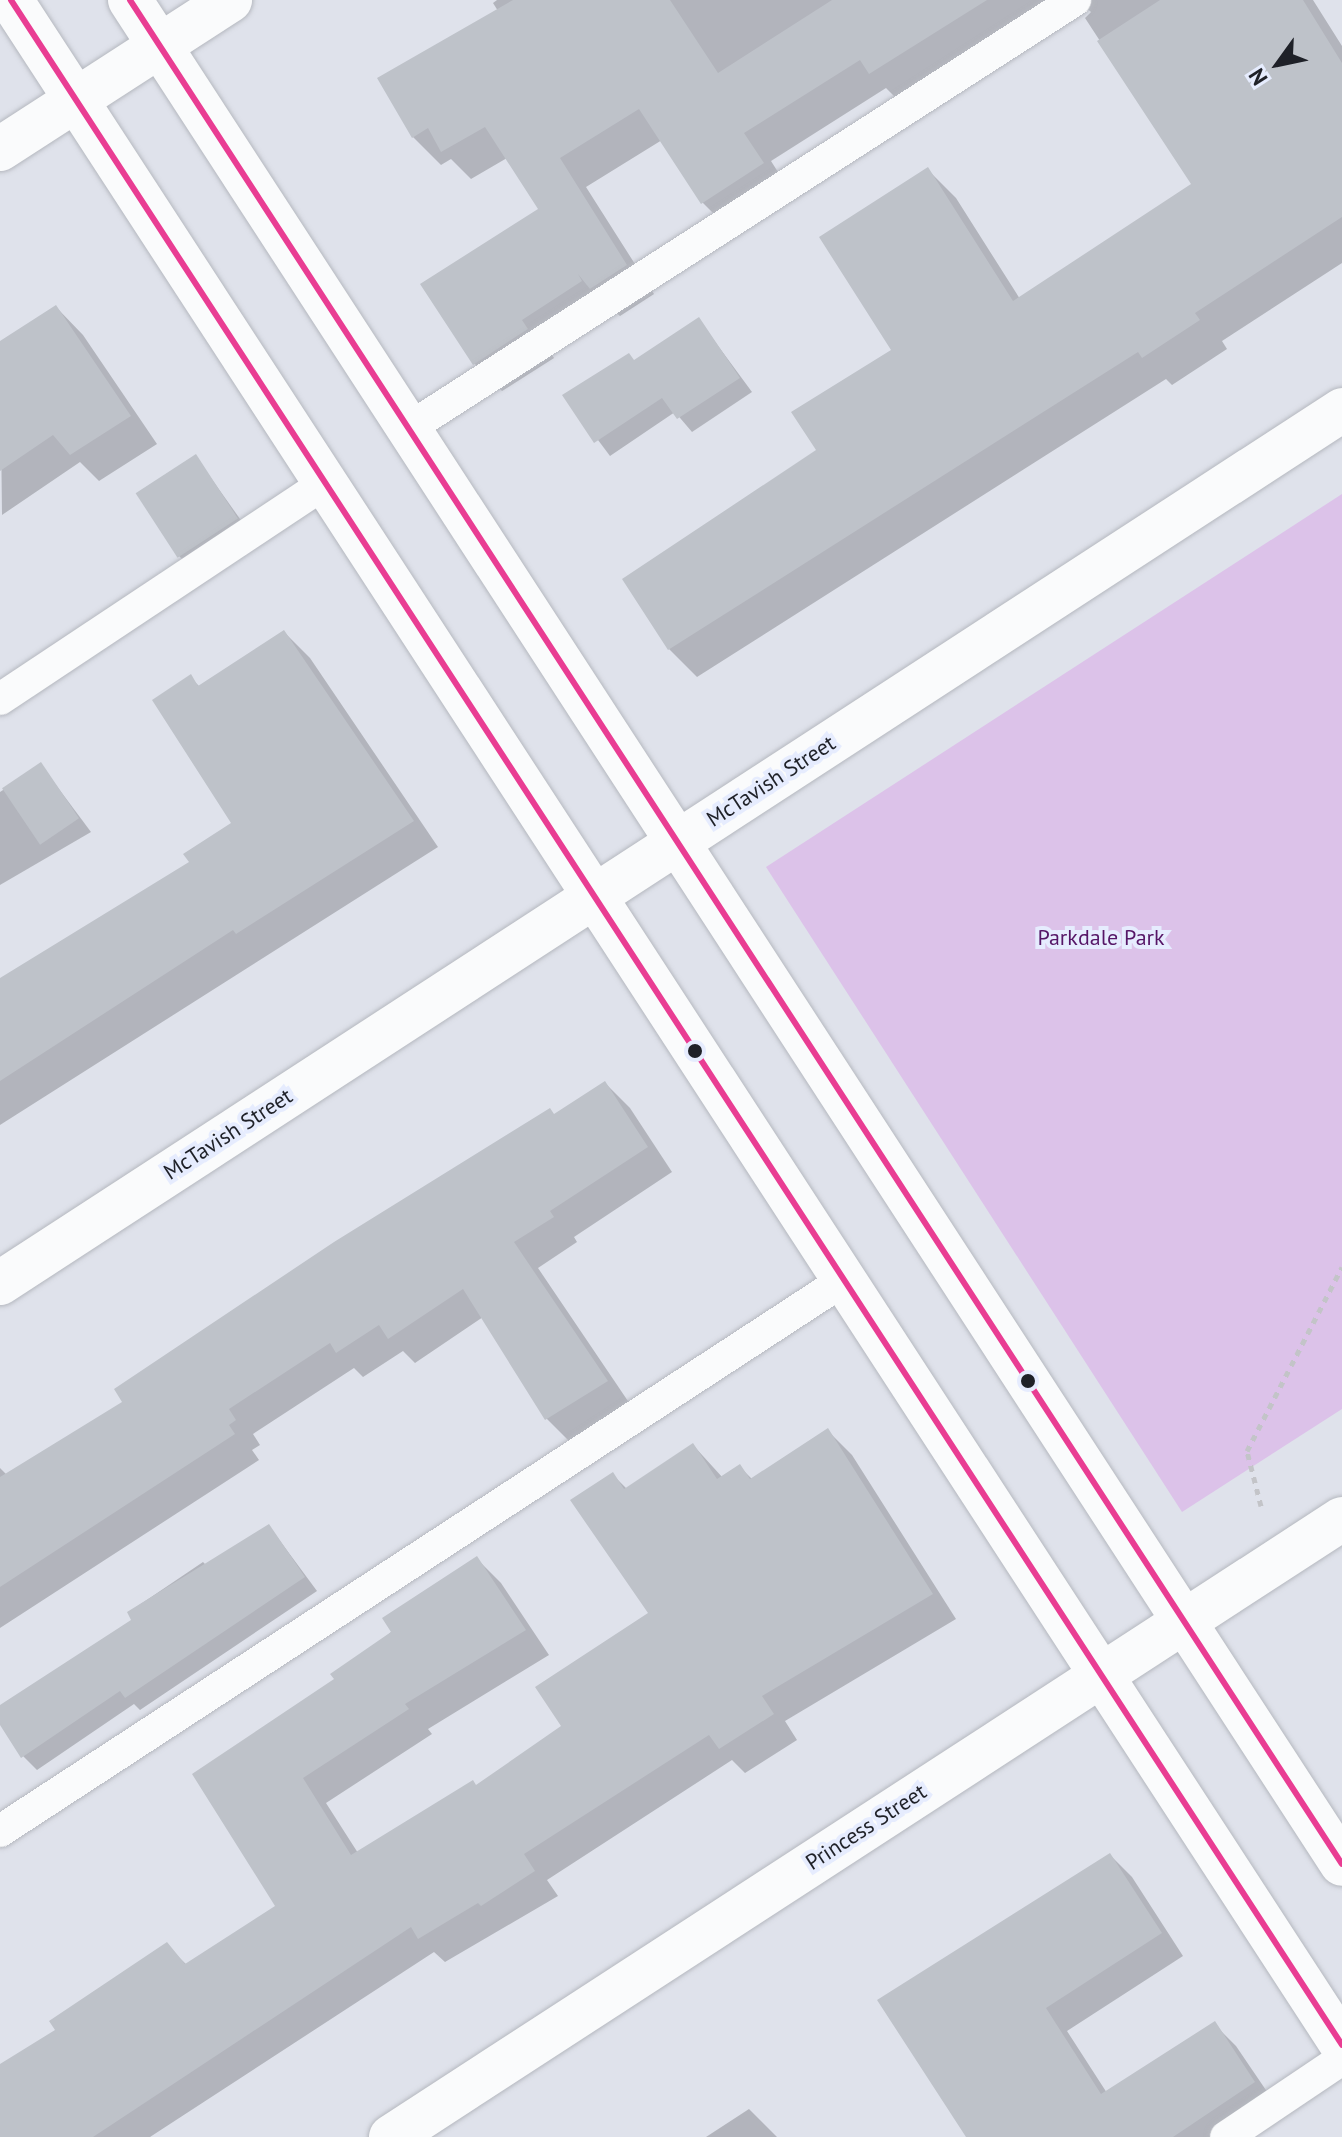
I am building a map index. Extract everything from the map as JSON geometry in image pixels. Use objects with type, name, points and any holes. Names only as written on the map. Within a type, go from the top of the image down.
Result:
[{"type":"street","points":[[11,0],[1342,2045]]},
{"type":"street","points":[[130,0],[1342,1864]]},
{"type":"street","points":[[0,149],[230,0]]},
{"type":"street","name":"McTavish Street","points":[[0,1283],[1342,410]]},
{"type":"street","name":"Princess Street","points":[[391,2137],[1183,1619],[1342,1519]]},
{"type":"lane","points":[[409,428],[1075,0]]},
{"type":"lane","points":[[0,699],[325,483]]},
{"type":"lane","points":[[0,1831],[844,1280]]},
{"type":"lane","points":[[1226,2137],[1342,2059]]},
{"type":"path","points":[[1275,1561],[1247,1451],[1342,1267]]},
{"type":"green space","name":"Parkdale Park","points":[[1342,494],[1342,1409],[1182,1512],[766,867]]},
{"type":"building","points":[[513,0],[670,0],[718,73],[832,0],[987,0],[869,74],[860,60],[744,133],[764,163],[701,204],[639,109],[560,158],[627,265],[590,289],[578,274],[582,281],[522,320],[528,329],[473,365],[420,284],[538,209],[485,127],[441,152],[428,128],[412,138],[377,78]]},
{"type":"building","points":[[1160,0],[1303,0],[1342,63],[1342,217],[1195,313],[1200,320],[1142,358],[1138,352],[668,650],[622,579],[816,450],[791,412],[891,350],[819,237],[928,167],[1013,301],[1191,184],[1097,41]]},
{"type":"building","points":[[56,305],[131,416],[70,455],[53,435],[0,471],[0,341]]},
{"type":"building","points":[[699,317],[740,378],[677,419],[662,398],[594,443],[562,395],[629,353],[634,360]]},
{"type":"building","points":[[196,454],[238,519],[178,558],[136,493]]},
{"type":"building","points":[[284,630],[414,821],[236,934],[233,930],[0,1081],[0,978],[189,862],[183,854],[231,823],[152,700],[191,674],[198,686]]},
{"type":"building","points":[[41,762],[79,818],[40,845],[2,788]]},
{"type":"building","points":[[605,1081],[648,1147],[550,1211],[554,1217],[514,1242],[608,1381],[545,1420],[463,1289],[388,1339],[379,1325],[336,1353],[330,1343],[229,1409],[236,1420],[229,1425],[235,1434],[0,1587],[0,1477],[122,1402],[114,1389],[334,1242],[550,1108],[554,1114]]},
{"type":"building","points":[[828,1428],[933,1594],[762,1696],[774,1714],[719,1749],[709,1735],[524,1854],[535,1871],[481,1906],[478,1903],[418,1939],[411,1927],[93,2137],[0,2137],[0,2064],[55,2030],[49,2021],[167,1942],[185,1964],[275,1906],[192,1774],[334,1679],[330,1674],[391,1632],[382,1618],[477,1556],[526,1630],[405,1704],[409,1709],[303,1778],[351,1855],[473,1780],[476,1785],[561,1726],[535,1687],[648,1613],[570,1500],[613,1472],[624,1489],[693,1443],[717,1479],[740,1464],[750,1479]]},
{"type":"building","points":[[269,1524],[305,1577],[125,1698],[120,1691],[21,1758],[0,1725],[0,1705],[131,1620],[127,1612]]},
{"type":"building","points":[[1110,1853],[1162,1933],[1046,2008],[1101,2094],[1215,2021],[1255,2082],[1173,2137],[966,2137],[877,2000]]},
{"type":"transit line","points":[[11,0],[1342,2045]]},
{"type":"transit line","points":[[130,0],[1342,1864]]}]
